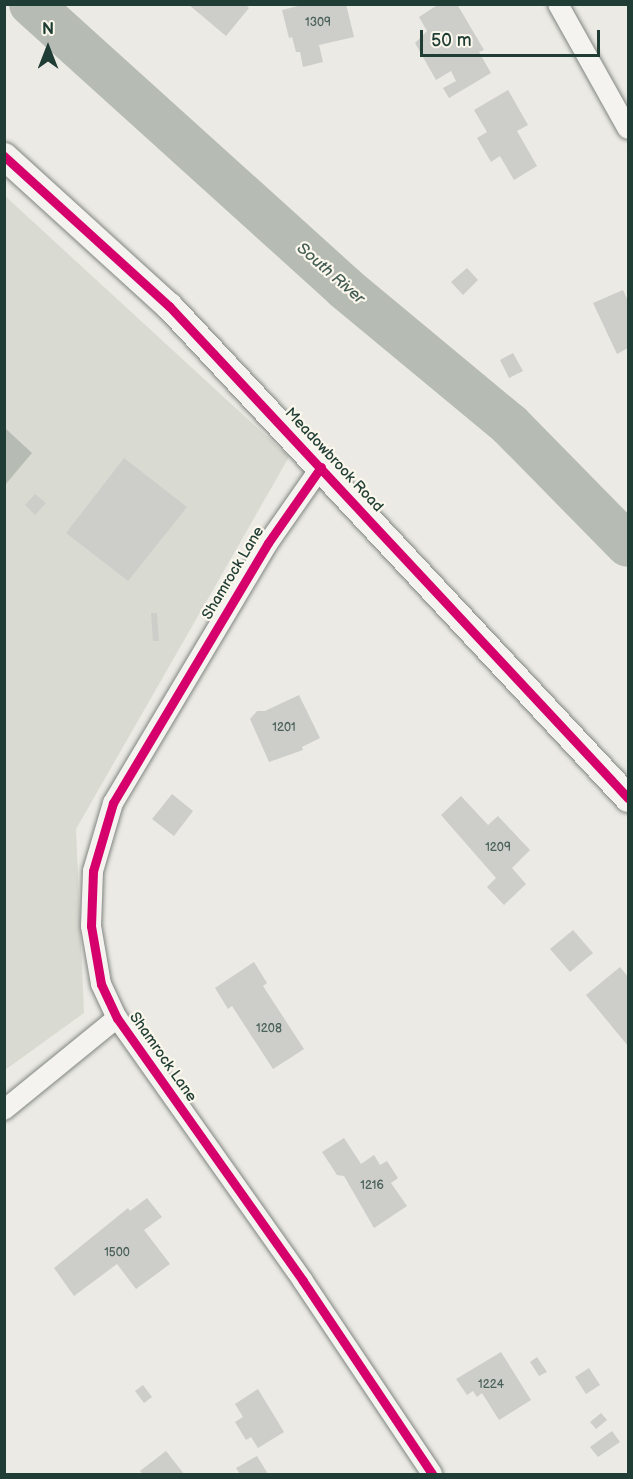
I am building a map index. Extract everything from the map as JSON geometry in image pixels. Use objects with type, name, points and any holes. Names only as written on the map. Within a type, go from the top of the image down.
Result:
[{"type":"street","points":[[558,4],[628,129]]},
{"type":"street","name":"Meadowbrook Road","points":[[4,156],[169,306],[628,798]]},
{"type":"street","name":"Shamrock Lane","points":[[321,467],[262,553],[113,803],[100,836],[93,871],[91,926],[101,984],[117,1018],[303,1281],[432,1474]]},
{"type":"street","points":[[4,1110],[117,1018]]},
{"type":"shaded area","points":[[4,195],[289,457],[76,829],[84,1013],[5,1070]]},
{"type":"shaded area","points":[[5,428],[32,453],[5,485]]},
{"type":"building","points":[[188,4],[245,4],[249,8],[226,36]]},
{"type":"building","points":[[306,4],[346,4],[354,37],[319,45],[323,62],[303,67],[300,52],[296,52],[292,37],[289,38],[282,10]]},
{"type":"building","points":[[439,4],[457,4],[484,50],[479,52],[491,73],[449,98],[443,88],[456,81],[451,71],[436,80],[415,43],[427,31],[419,17]]},
{"type":"building","points":[[508,90],[528,125],[517,131],[537,166],[514,180],[500,156],[491,162],[477,138],[487,132],[474,110]]},
{"type":"building","points":[[467,268],[478,280],[463,295],[451,282]]},
{"type":"building","points":[[623,290],[628,301],[628,348],[617,354],[593,303]]},
{"type":"building","points":[[513,353],[523,371],[509,378],[500,360]]},
{"type":"building","points":[[124,458],[187,507],[128,581],[66,533]]},
{"type":"building","points":[[35,494],[46,503],[35,515],[25,505]]},
{"type":"building","points":[[151,613],[157,613],[159,641],[153,641]]},
{"type":"building","points":[[299,695],[320,738],[302,747],[303,750],[269,762],[250,719],[257,711],[265,711]]},
{"type":"building","points":[[172,794],[193,811],[174,836],[152,819]]},
{"type":"building","points":[[461,796],[488,825],[498,816],[530,850],[512,868],[526,884],[504,905],[487,887],[496,878],[441,815]]},
{"type":"building","points":[[573,930],[593,953],[570,972],[550,949]]},
{"type":"building","points":[[254,962],[267,983],[263,986],[304,1049],[273,1069],[232,1006],[228,1009],[215,988]]},
{"type":"building","points":[[620,967],[628,977],[628,1046],[586,995]]},
{"type":"building","points":[[344,1138],[361,1164],[374,1155],[380,1165],[387,1161],[398,1178],[391,1183],[407,1206],[374,1228],[344,1176],[337,1175],[322,1152]]},
{"type":"building","points":[[147,1198],[162,1217],[144,1230],[170,1264],[136,1289],[117,1264],[74,1296],[54,1268],[128,1208],[130,1211]]},
{"type":"building","points":[[501,1352],[531,1400],[499,1420],[482,1393],[477,1397],[473,1391],[467,1395],[456,1379]]},
{"type":"building","points":[[537,1357],[547,1372],[539,1376],[530,1362]]},
{"type":"building","points":[[589,1368],[600,1385],[586,1394],[575,1377]]},
{"type":"building","points":[[143,1385],[152,1397],[144,1403],[135,1391]]},
{"type":"building","points":[[258,1389],[284,1432],[258,1448],[251,1437],[246,1440],[235,1422],[243,1417],[235,1404]]},
{"type":"building","points":[[601,1413],[607,1420],[596,1429],[590,1422]]},
{"type":"building","points":[[612,1431],[620,1442],[598,1457],[590,1447]]},
{"type":"building","points":[[166,1451],[184,1474],[143,1474],[140,1471]]},
{"type":"building","points":[[257,1456],[268,1474],[240,1474],[236,1468]]},
{"type":"waterway","name":"South River","points":[[31,4],[345,288],[510,425],[628,545]]},
{"type":"cycle path","points":[[4,156],[169,306],[628,798]]},
{"type":"cycle path","points":[[321,467],[268,543],[113,803],[93,871],[91,926],[101,984],[117,1018],[303,1281],[432,1474]]}]
